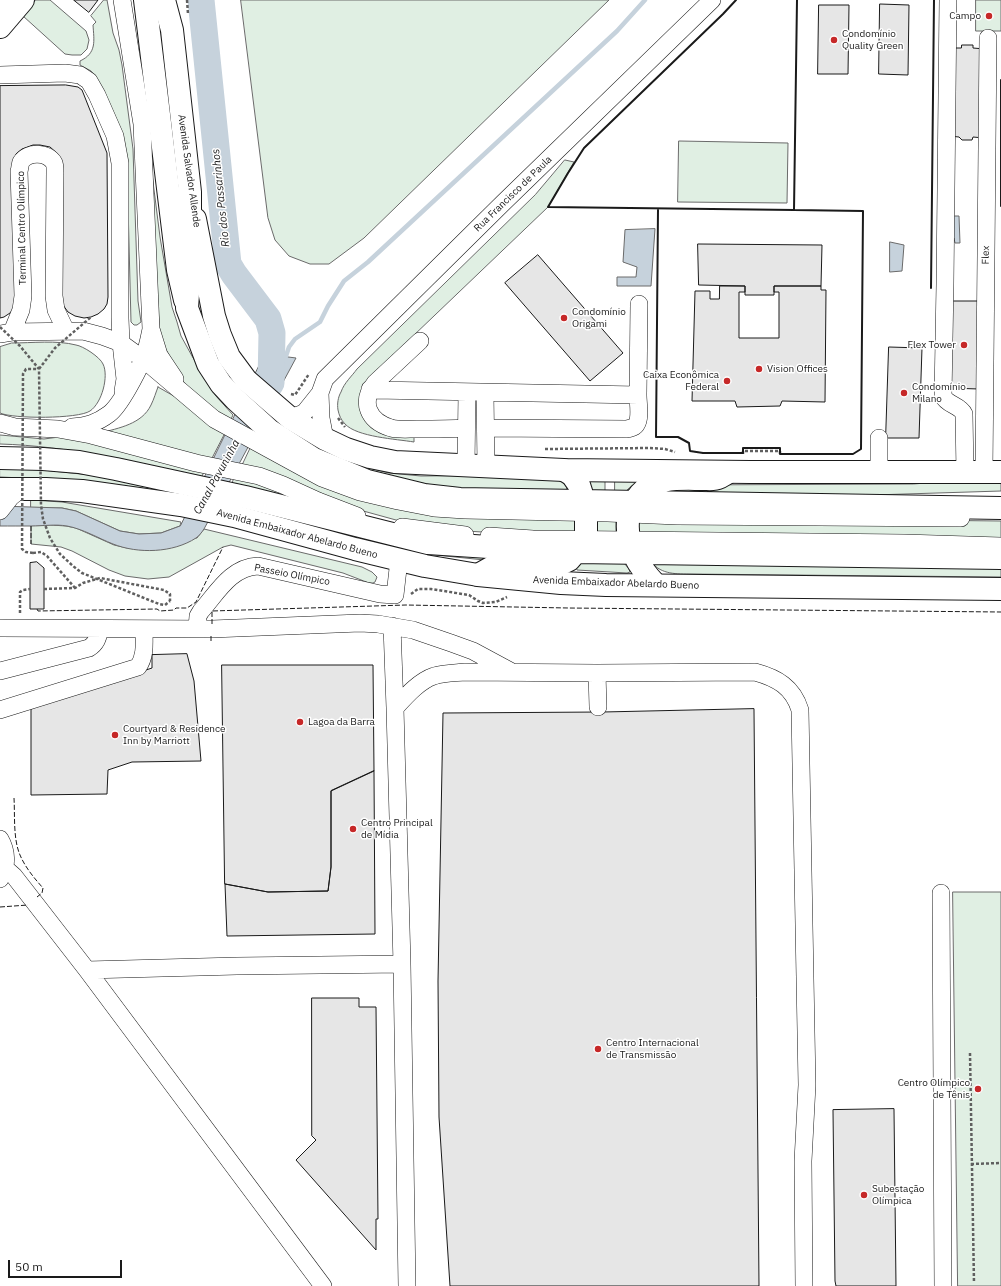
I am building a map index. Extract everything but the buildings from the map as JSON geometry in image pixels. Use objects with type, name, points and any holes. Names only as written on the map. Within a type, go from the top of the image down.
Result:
[{"type":"main road","points":[[0,27],[23,0]]},
{"type":"main road","points":[[145,0],[178,270],[187,308],[208,364],[221,384],[269,430],[314,459],[367,481],[424,495],[460,499],[586,507],[631,508],[1001,508]]},
{"type":"main road","points":[[164,0],[172,30]]},
{"type":"main road","name":"Avenida Salvador Allende","points":[[174,0],[172,30],[190,192],[214,316],[229,357],[246,380],[285,414]]},
{"type":"main road","points":[[187,308],[190,265],[190,192]]},
{"type":"main road","points":[[285,414],[325,439],[346,449],[370,457],[395,462],[564,470],[729,472],[983,472]]},
{"type":"main road","points":[[0,458],[79,462],[116,469],[245,497],[428,543],[518,550],[581,545],[1001,558]]},
{"type":"main road","points":[[478,575],[494,566],[548,568],[560,565],[569,560],[581,545],[587,527],[586,507],[576,480],[572,475],[564,470]]},
{"type":"main road","points":[[656,585],[642,569],[630,546],[628,527],[631,508],[645,489],[655,483],[665,480],[717,478],[729,472]]},
{"type":"main road","name":"Avenida Embaixador Abelardo Bueno","points":[[6,498],[46,489],[82,491],[182,505],[234,516],[341,546],[399,560],[478,575],[561,583],[1001,588]]},
{"type":"street","points":[[0,4],[3,0]]},
{"type":"street","points":[[122,0],[142,124],[151,329],[159,355],[186,396]]},
{"type":"street","name":"Rua Francisco de Paula","points":[[285,414],[304,413],[320,393],[325,379],[712,0]]},
{"type":"street","points":[[948,0],[943,396],[944,400],[963,411],[983,472]]},
{"type":"street","name":"Flex","points":[[983,472],[988,38]]},
{"type":"street","points":[[0,75],[65,73],[80,75],[89,81],[115,136],[120,163],[121,343],[125,378],[124,390],[120,403]]},
{"type":"street","name":"Terminal Centro Olímpico","points":[[4,331],[21,310],[23,296],[20,171],[22,162],[28,156],[38,153],[47,157],[54,163],[56,172],[54,296],[56,310],[66,331]]},
{"type":"street","points":[[486,428],[633,428],[636,425],[638,415],[639,304]]},
{"type":"street","points":[[121,323],[143,359]]},
{"type":"street","points":[[58,429],[87,426],[101,420],[111,413],[120,403],[143,359],[151,329]]},
{"type":"street","points":[[4,331],[83,331],[121,343],[143,359],[214,419],[329,481],[360,492],[434,508],[465,510],[586,507]]},
{"type":"street","points":[[420,341],[375,382],[370,389],[367,406],[370,413],[377,421],[391,428],[466,428]]},
{"type":"street","points":[[370,389],[467,393],[638,395]]},
{"type":"street","name":"Rua Francisco de Paula","points":[[320,393],[321,418],[325,439]]},
{"type":"street","points":[[467,393],[466,428],[476,466]]},
{"type":"street","points":[[476,466],[486,428],[485,393]]},
{"type":"street","points":[[0,423],[16,427],[58,429],[92,434],[196,463],[259,476],[347,513],[412,529],[458,535],[533,539],[581,545]]},
{"type":"street","points":[[879,438],[879,472]]},
{"type":"street","points":[[631,508],[677,516],[1001,519]]},
{"type":"street","points":[[630,546],[904,543],[1001,546]]},
{"type":"street","name":"Passeio Olímpico","points":[[197,629],[198,616],[230,576],[244,568],[258,566],[380,594],[395,595],[399,560]]},
{"type":"street","points":[[0,628],[197,629],[360,623],[378,624],[413,630],[473,651],[514,673]]},
{"type":"street","points":[[392,626],[402,964],[407,1286]]},
{"type":"street","points":[[0,671],[89,648],[94,645],[97,640],[100,629]]},
{"type":"street","points":[[0,710],[138,667],[144,656],[144,629]]},
{"type":"street","points":[[395,708],[409,693],[433,677],[444,674],[466,672],[755,672],[767,675],[778,681],[797,699],[800,710],[807,1085],[803,1161],[804,1286]]},
{"type":"street","points":[[597,673],[598,708]]},
{"type":"street","points":[[0,839],[6,858],[2,874],[14,876],[87,970],[323,1286]]},
{"type":"street","points":[[941,893],[943,1286]]},
{"type":"street","points":[[87,970],[402,964]]},
{"type":"path","points":[[39,369],[56,348],[92,317]]},
{"type":"path","points":[[4,331],[20,346],[39,369],[41,505],[43,519],[50,538],[60,554],[82,573],[158,604],[165,605],[170,601],[170,594],[164,590],[100,578],[95,579],[83,583],[75,588],[44,589]]},
{"type":"path","points":[[39,369],[26,369],[23,374],[22,549],[26,552],[41,552],[47,556],[75,588]]},
{"type":"path","points":[[20,617],[20,592],[30,589]]},
{"type":"path","points":[[970,1053],[974,1283]]},
{"type":"path","points":[[971,1164],[1001,1163]]},
{"type":"green space","points":[[36,0],[50,0],[86,31],[89,40],[87,49],[81,55],[65,54],[23,16]]},
{"type":"green space","points":[[104,0],[107,0],[113,33],[122,65],[133,149],[138,301],[141,322],[137,325],[134,325],[131,322],[127,165],[96,77],[91,71],[80,65],[80,61],[89,54],[93,46],[93,25],[96,22],[91,16]]},
{"type":"green space","points":[[241,0],[609,0],[364,238],[329,264],[310,264],[289,256],[275,240],[268,218]]},
{"type":"green space","name":"Campo","points":[[976,0],[1001,0],[1001,31],[976,31]]},
{"type":"green space","points":[[679,141],[788,143],[787,203],[678,202]]},
{"type":"green space","points":[[149,150],[160,237],[172,307],[181,336],[192,356],[216,396],[233,415],[230,421],[198,399],[182,380],[160,338]]},
{"type":"green space","points":[[565,160],[574,162],[548,207],[367,380],[362,390],[362,406],[414,433],[414,442],[367,435],[358,432],[345,424],[338,412],[338,398],[344,386],[357,369],[535,195]]},
{"type":"green space","points":[[12,343],[69,343],[83,347],[91,352],[101,361],[105,369],[105,382],[98,402],[90,411],[73,416],[31,417],[0,413],[0,347]]},
{"type":"green space","points":[[158,387],[186,403],[226,431],[211,460],[100,433],[129,424],[142,417],[151,405]]},
{"type":"green space","points":[[0,435],[44,439],[59,437],[70,438],[205,470],[201,478],[76,451],[26,445],[0,444]]},
{"type":"green space","points":[[251,447],[578,516],[577,534],[465,531],[396,520],[356,509],[242,466]]},
{"type":"green space","points":[[325,457],[389,473],[421,476],[539,475],[559,479],[567,488],[566,490],[466,493],[434,490]]},
{"type":"green space","points":[[0,467],[15,467],[109,477],[190,495],[44,479],[0,477]]},
{"type":"green space","points":[[583,475],[605,475],[605,493],[593,492]]},
{"type":"green space","points":[[615,475],[641,479],[625,492],[615,492]]},
{"type":"green space","points":[[235,476],[305,501],[231,487]]},
{"type":"green space","points":[[978,479],[1001,479],[1001,491],[873,495],[660,493],[677,485],[913,484]]},
{"type":"green space","points":[[31,500],[62,502],[181,522],[180,526],[161,533],[139,534],[120,531],[76,511],[62,508],[31,508]]},
{"type":"green space","points":[[238,507],[548,559],[514,563],[406,552]]},
{"type":"green space","points":[[597,517],[616,517],[616,535],[596,535]]},
{"type":"green space","points":[[635,518],[1001,521],[1001,540],[639,536]]},
{"type":"green space","points":[[51,525],[76,528],[114,545],[127,548],[197,538],[204,529],[362,567],[372,572],[377,577],[375,582],[369,583],[343,573],[231,545],[223,547],[169,577],[148,579],[125,576],[61,547],[31,544],[31,526]]},
{"type":"green space","points":[[650,560],[1001,564],[1001,577],[678,574],[662,571]]},
{"type":"green space","points":[[582,561],[624,563],[630,572],[577,570],[576,567]]},
{"type":"green space","name":"Centro Olímpico de Tênis","points":[[953,892],[1001,892],[1001,1286],[958,1286]]},
{"type":"water","points":[[950,216],[959,216],[960,243],[955,243],[954,238],[949,238]]},
{"type":"water","points":[[655,229],[651,286],[617,286],[617,277],[636,277],[637,267],[623,262],[625,230]]},
{"type":"water","points":[[890,242],[904,245],[902,271],[890,272]]},
{"type":"water","name":"Canal Pavuninha","points":[[265,354],[296,358],[204,529],[196,538],[177,547],[144,550],[113,544],[85,531],[67,526],[0,526],[0,506],[62,508],[76,511],[120,531],[139,534],[161,533],[180,526]]},
{"type":"waterway","name":"Rio dos Passarinhos","points":[[201,0],[228,264],[268,319],[272,333],[271,383],[266,390]]},
{"type":"waterway","points":[[284,362],[289,347],[295,339],[320,322],[344,281],[368,262],[617,31],[645,0]]},
{"type":"fence","points":[[31,526],[31,544]]},
{"type":"fence","points":[[37,609],[38,611],[157,609],[160,611],[174,610],[176,608],[187,608],[196,602],[223,547]]},
{"type":"fence","points":[[212,624],[212,611],[406,605],[1001,612]]},
{"type":"fence","points":[[211,634],[211,641]]},
{"type":"fence","points":[[14,798],[16,842],[27,868],[43,888],[42,893],[37,897]]},
{"type":"fence","points":[[0,907],[28,905]]},
{"type":"wall","points":[[736,0],[584,148],[548,207],[794,210],[797,0]]},
{"type":"wall","points":[[931,288],[934,0]]},
{"type":"wall","points":[[1001,80],[1001,206]]},
{"type":"wall","points":[[658,209],[656,437],[678,437],[689,443],[690,451],[703,453],[743,453],[743,448],[780,448],[780,454],[853,454],[861,449],[863,211],[794,210]]},
{"type":"place","name":"Campo","points":[[989,16]]},
{"type":"place","name":"Condomínio Quality Green","points":[[834,40]]},
{"type":"place","name":"Condomínio Origami","points":[[564,318]]},
{"type":"place","name":"Flex Tower","points":[[964,345]]},
{"type":"place","name":"Vision Offices","points":[[759,369]]},
{"type":"place","name":"Caixa Econômica Federal","points":[[727,381]]},
{"type":"place","name":"Condomínio Milano","points":[[904,393]]},
{"type":"place","name":"Lagoa da Barra","points":[[300,722]]},
{"type":"place","name":"Courtyard & Residence Inn by Marriott","points":[[115,735]]},
{"type":"place","name":"Centro Principal de Mídia","points":[[353,829]]},
{"type":"place","name":"Centro Internacional de Transmissão","points":[[598,1049]]},
{"type":"place","name":"Centro Olímpico de Tênis","points":[[978,1089]]},
{"type":"place","name":"Subestação Olímpica","points":[[864,1195]]}]
